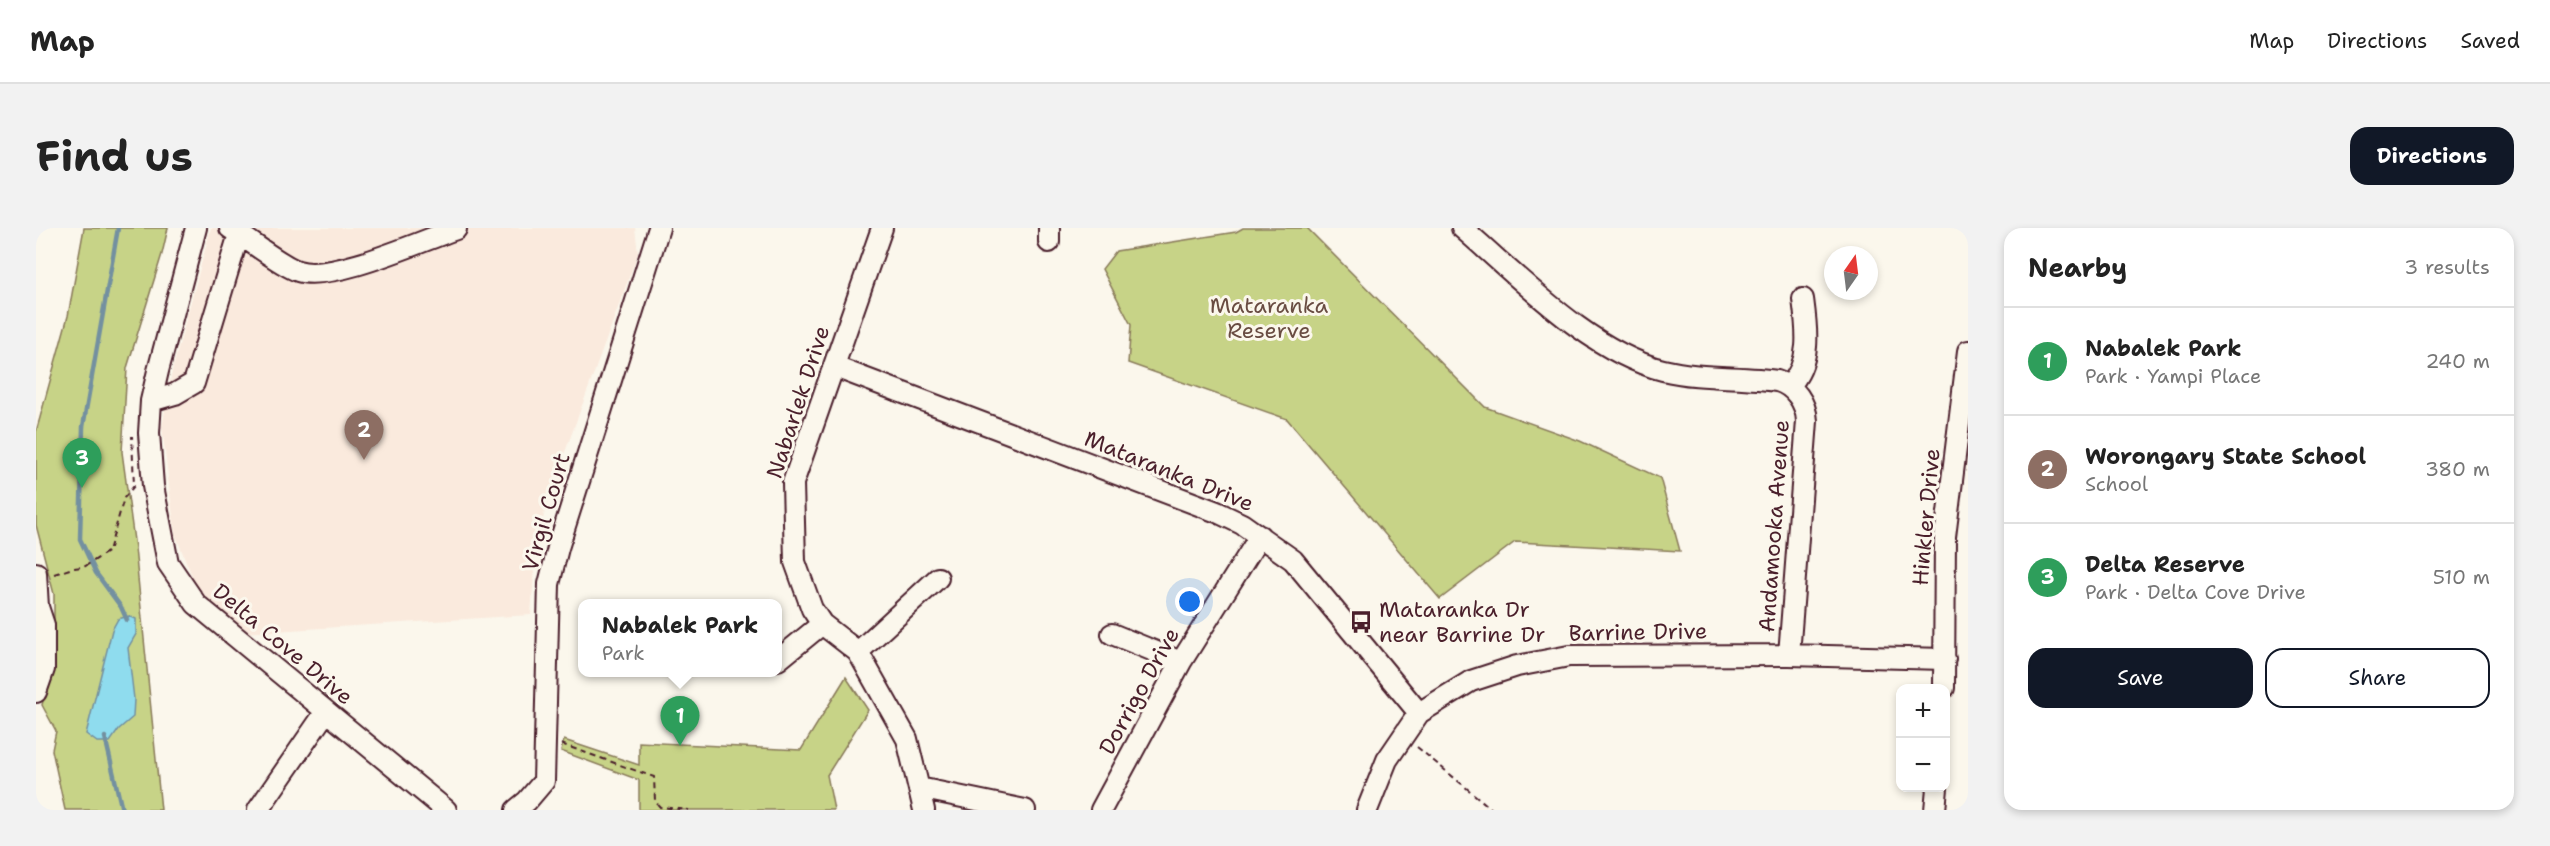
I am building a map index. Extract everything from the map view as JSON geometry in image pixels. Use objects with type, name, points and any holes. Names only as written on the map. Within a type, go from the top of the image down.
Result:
[{"type":"street","name":"Delta Cove Drive","points":[[196,228],[151,401],[149,433],[153,486],[168,563],[196,604],[446,810]]},
{"type":"street","name":"Virgil Court","points":[[516,810],[544,781],[549,584],[558,548],[659,228]]},
{"type":"street","name":"Nabarlek Drive","points":[[882,228],[793,483],[795,562],[812,609],[822,624],[858,652],[907,739],[924,810]]},
{"type":"street","points":[[1462,228],[1595,340],[1630,359],[1664,370],[1767,380],[1790,386],[1799,375],[1806,353],[1803,299]]},
{"type":"street","points":[[151,401],[175,394],[194,384],[235,231],[298,271],[316,273],[346,268],[456,229]]},
{"type":"street","name":"Hinkler Drive","points":[[1944,684],[1945,537],[1968,351]]},
{"type":"street","name":"Mataranka Drive","points":[[835,367],[1217,512],[1260,536],[1293,561],[1419,713]]},
{"type":"street","name":"Andamooka Avenue","points":[[1789,655],[1807,421],[1803,404],[1790,386]]},
{"type":"street","name":"Dorrigo Drive","points":[[1101,810],[1181,662],[1260,536]]},
{"type":"street","points":[[36,692],[44,669],[44,625],[37,607],[37,576]]},
{"type":"street","points":[[858,652],[939,578]]},
{"type":"street","points":[[782,656],[822,624]]},
{"type":"street","points":[[1112,634],[1181,662]]},
{"type":"street","name":"Barrine Drive","points":[[1367,810],[1387,760],[1419,713],[1471,681],[1542,660],[1569,656],[1789,655],[1945,659]]},
{"type":"street","points":[[258,810],[326,712]]},
{"type":"street","points":[[919,788],[1025,810]]},
{"type":"street","points":[[1935,810],[1937,792]]},
{"type":"path","points":[[37,576],[84,567],[110,551],[124,498],[134,486],[130,437],[149,433]]},
{"type":"path","points":[[1404,736],[1493,810]]},
{"type":"path","points":[[546,739],[654,777],[656,801],[660,807],[689,810]]},
{"type":"shaded area","points":[[211,228],[635,228],[638,253],[550,493],[536,545],[531,615],[242,633],[198,591],[175,534],[162,427],[172,371]]},
{"type":"green space","points":[[84,228],[168,228],[127,368],[122,452],[135,548],[161,810],[65,810],[52,750],[56,731],[42,705],[54,656],[54,594],[36,525],[36,432],[68,316]]},
{"type":"green space","name":"Mataranka Reserve","points":[[1243,228],[1307,228],[1485,407],[1580,441],[1660,478],[1680,551],[1515,542],[1440,599],[1287,419],[1128,363],[1131,325],[1102,269],[1116,251],[1236,232]]},
{"type":"green space","points":[[846,677],[868,710],[827,775],[834,810],[639,810],[639,780],[561,751],[564,740],[639,765],[639,742],[801,750]]},
{"type":"water","points":[[129,616],[136,619],[136,634],[128,648],[134,699],[133,717],[119,729],[110,742],[97,742],[86,734],[112,630],[118,619]]},
{"type":"waterway","points":[[118,228],[83,427],[80,539],[96,573],[121,607],[127,620]]},
{"type":"waterway","points":[[105,737],[122,810]]},
{"type":"place","name":"Worongary State School","points":[[364,460]]},
{"type":"place","name":"Delta Reserve","points":[[82,488]]},
{"type":"place","name":"Mataranka Dr near Barrine Dr","points":[[1361,622]]},
{"type":"place","name":"Nabalek Park","points":[[680,746]]}]
